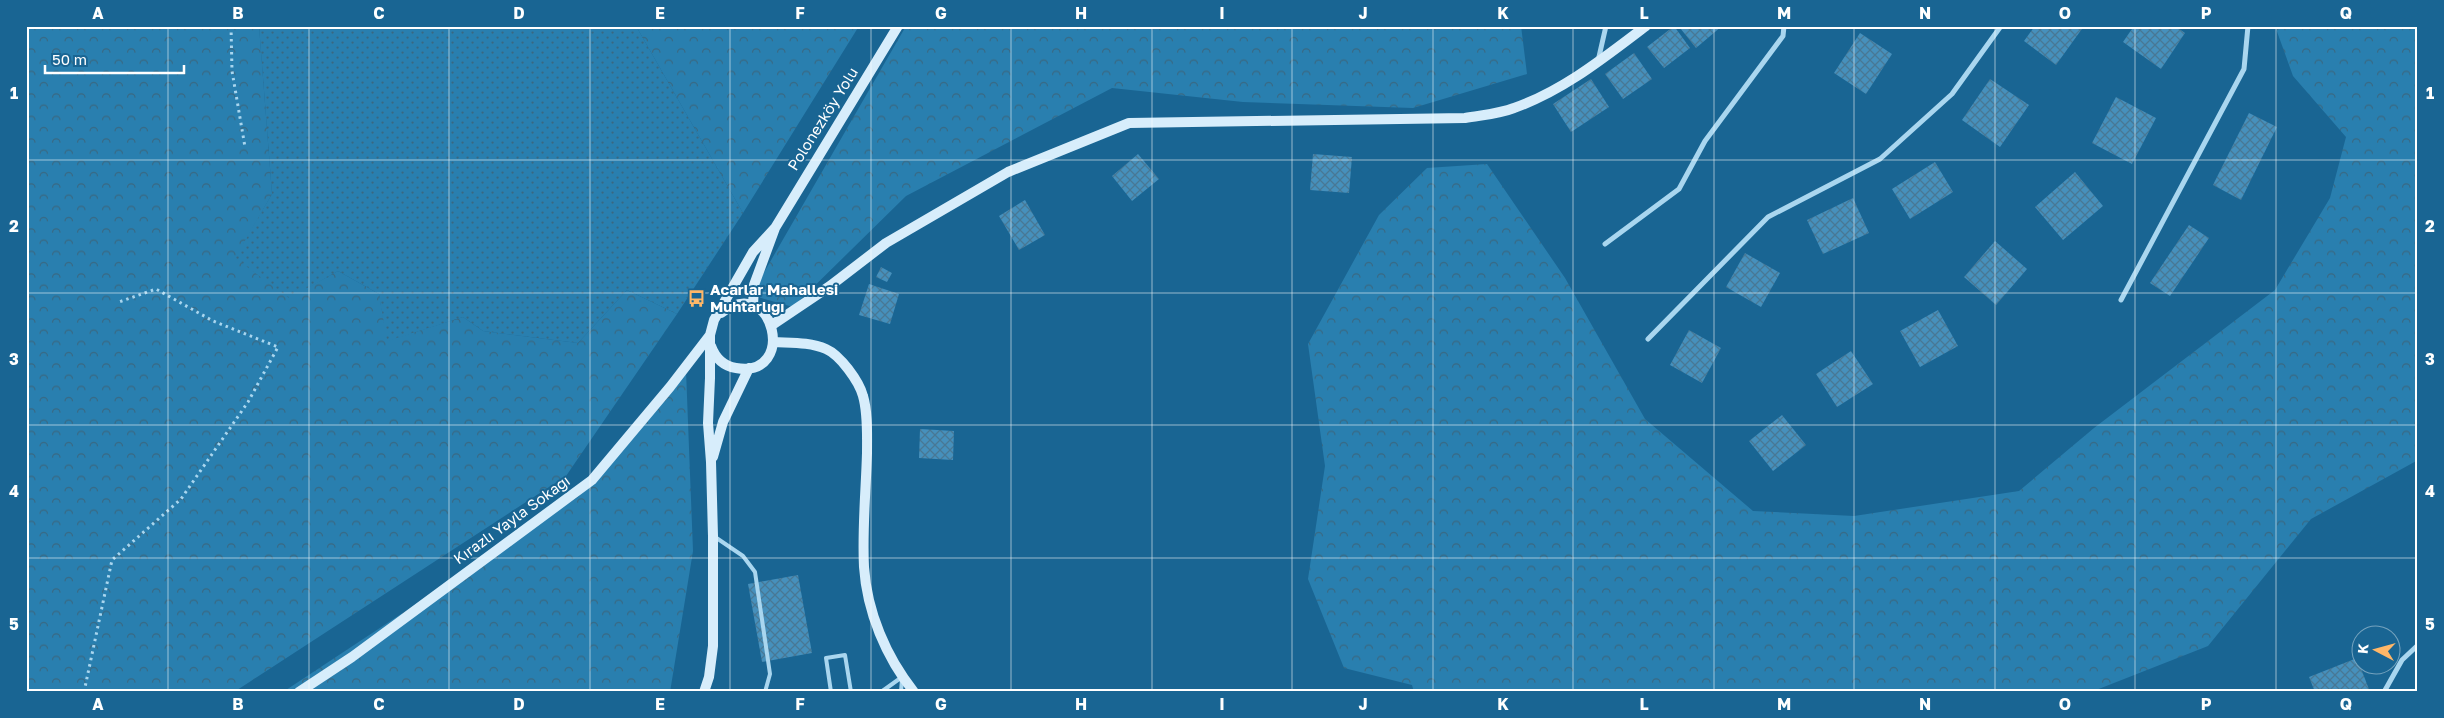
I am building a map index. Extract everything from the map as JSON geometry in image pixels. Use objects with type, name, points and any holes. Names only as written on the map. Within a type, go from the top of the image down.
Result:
[{"type":"main road","name":"Polonezköy Yolu","points":[[775,228],[898,26]]},
{"type":"main road","points":[[772,325],[830,286],[886,243],[1008,172],[1129,123],[1465,118],[1514,108],[1558,87],[1597,64],[1646,26]]},
{"type":"main road","points":[[753,306],[754,285],[775,228]]},
{"type":"main road","points":[[704,692],[709,677],[713,646],[713,536],[708,423],[711,327],[753,252],[775,228]]},
{"type":"main road","points":[[710,335],[714,352],[718,359],[732,367],[750,368],[756,366],[768,356],[774,342],[772,325],[768,317],[753,306],[735,305],[719,314]]},
{"type":"main road","name":"Kırazlı Yayla Sokağı","points":[[299,692],[352,657],[592,480],[670,388],[710,335]]},
{"type":"main road","points":[[774,342],[806,344],[828,349],[843,361],[863,395],[867,434],[864,567],[871,610],[882,640],[902,677],[914,692]]},
{"type":"main road","points":[[711,462],[722,422],[750,368]]},
{"type":"street","points":[[1597,64],[1606,26]]},
{"type":"street","points":[[1604,244],[1679,189],[1705,141],[1783,36],[1784,26]]},
{"type":"street","points":[[1648,339],[1768,217],[1880,160],[1952,94],[2001,26]]},
{"type":"street","points":[[2121,300],[2244,69],[2248,26]]},
{"type":"street","points":[[2384,692],[2402,660],[2418,645]]},
{"type":"lane","points":[[713,536],[743,556],[756,572],[770,674],[765,692]]},
{"type":"lane","points":[[831,692],[826,658],[845,655],[850,692]]},
{"type":"lane","points":[[881,692],[902,677]]},
{"type":"lane","points":[[901,692],[902,677]]},
{"type":"path","points":[[231,26],[232,71],[245,146]]},
{"type":"path","points":[[84,692],[112,560],[181,499],[248,402],[278,347],[213,321],[156,289],[119,302]]},
{"type":"green space","points":[[26,26],[259,26],[272,194],[235,258],[289,298],[338,271],[379,294],[387,341],[463,317],[483,331],[578,343],[627,290],[677,314],[566,476],[234,692],[26,692]]},
{"type":"green space","points":[[259,26],[636,26],[743,213],[677,314],[627,290],[578,343],[483,331],[463,317],[386,342],[379,294],[338,271],[289,299],[234,258],[272,194]]},
{"type":"green space","points":[[636,26],[859,26],[743,213]]},
{"type":"green space","points":[[906,26],[1521,26],[1527,74],[1413,108],[1243,102],[1112,88],[906,196],[793,307],[751,295]]},
{"type":"green space","points":[[2275,26],[2418,26],[2418,460],[2311,519],[2208,646],[2091,692],[1414,692],[1412,685],[1344,668],[1308,579],[1325,466],[1308,344],[1379,215],[1427,168],[1487,164],[1565,278],[1645,419],[1753,511],[1854,516],[2019,491],[2094,428],[2275,290],[2330,198],[2346,137],[2293,76]]},
{"type":"green space","points":[[686,371],[693,551],[670,692],[283,692],[578,497]]},
{"type":"building","points":[[1674,26],[1690,48],[1664,68],[1647,47]]},
{"type":"building","points":[[1683,26],[1722,26],[1696,48],[1680,28]]},
{"type":"building","points":[[2035,26],[2084,26],[2056,65],[2024,41]]},
{"type":"building","points":[[2134,26],[2175,26],[2185,33],[2161,69],[2123,42]]},
{"type":"building","points":[[1860,33],[1892,54],[1866,94],[1834,73]]},
{"type":"building","points":[[1634,53],[1652,79],[1623,99],[1605,74]]},
{"type":"building","points":[[1591,79],[1609,107],[1571,132],[1553,104]]},
{"type":"building","points":[[1990,79],[2029,105],[2000,147],[1962,120]]},
{"type":"building","points":[[2116,97],[2156,118],[2132,164],[2092,143]]},
{"type":"building","points":[[2249,113],[2277,127],[2241,200],[2213,185]]},
{"type":"building","points":[[1138,154],[1159,179],[1132,201],[1112,176]]},
{"type":"building","points":[[1313,154],[1352,157],[1349,193],[1310,190]]},
{"type":"building","points":[[1935,162],[1953,192],[1910,219],[1892,189]]},
{"type":"building","points":[[2075,172],[2103,206],[2063,240],[2035,207]]},
{"type":"building","points":[[1853,198],[1869,233],[1823,254],[1807,220]]},
{"type":"building","points":[[1025,200],[1045,235],[1019,250],[999,216]]},
{"type":"building","points":[[2189,225],[2209,238],[2170,296],[2150,283]]},
{"type":"building","points":[[1995,241],[2027,269],[1996,305],[1964,277]]},
{"type":"building","points":[[1745,253],[1780,273],[1761,307],[1726,287]]},
{"type":"building","points":[[881,267],[892,273],[887,282],[876,277]]},
{"type":"building","points":[[869,284],[899,294],[890,324],[859,315]]},
{"type":"building","points":[[1938,310],[1958,346],[1920,367],[1900,331]]},
{"type":"building","points":[[1689,330],[1721,348],[1702,383],[1670,365]]},
{"type":"building","points":[[1851,351],[1873,384],[1837,407],[1816,374]]},
{"type":"building","points":[[1782,415],[1806,445],[1773,471],[1749,441]]},
{"type":"building","points":[[920,429],[954,431],[953,460],[919,458]]},
{"type":"building","points":[[798,575],[812,653],[762,662],[748,584]]},
{"type":"building","points":[[2352,660],[2352,676],[2364,676],[2370,692],[2315,692],[2309,677]]},
{"type":"place","name":"Acarlar Mahallesi Muhtarlığı","points":[[696,299]]}]
